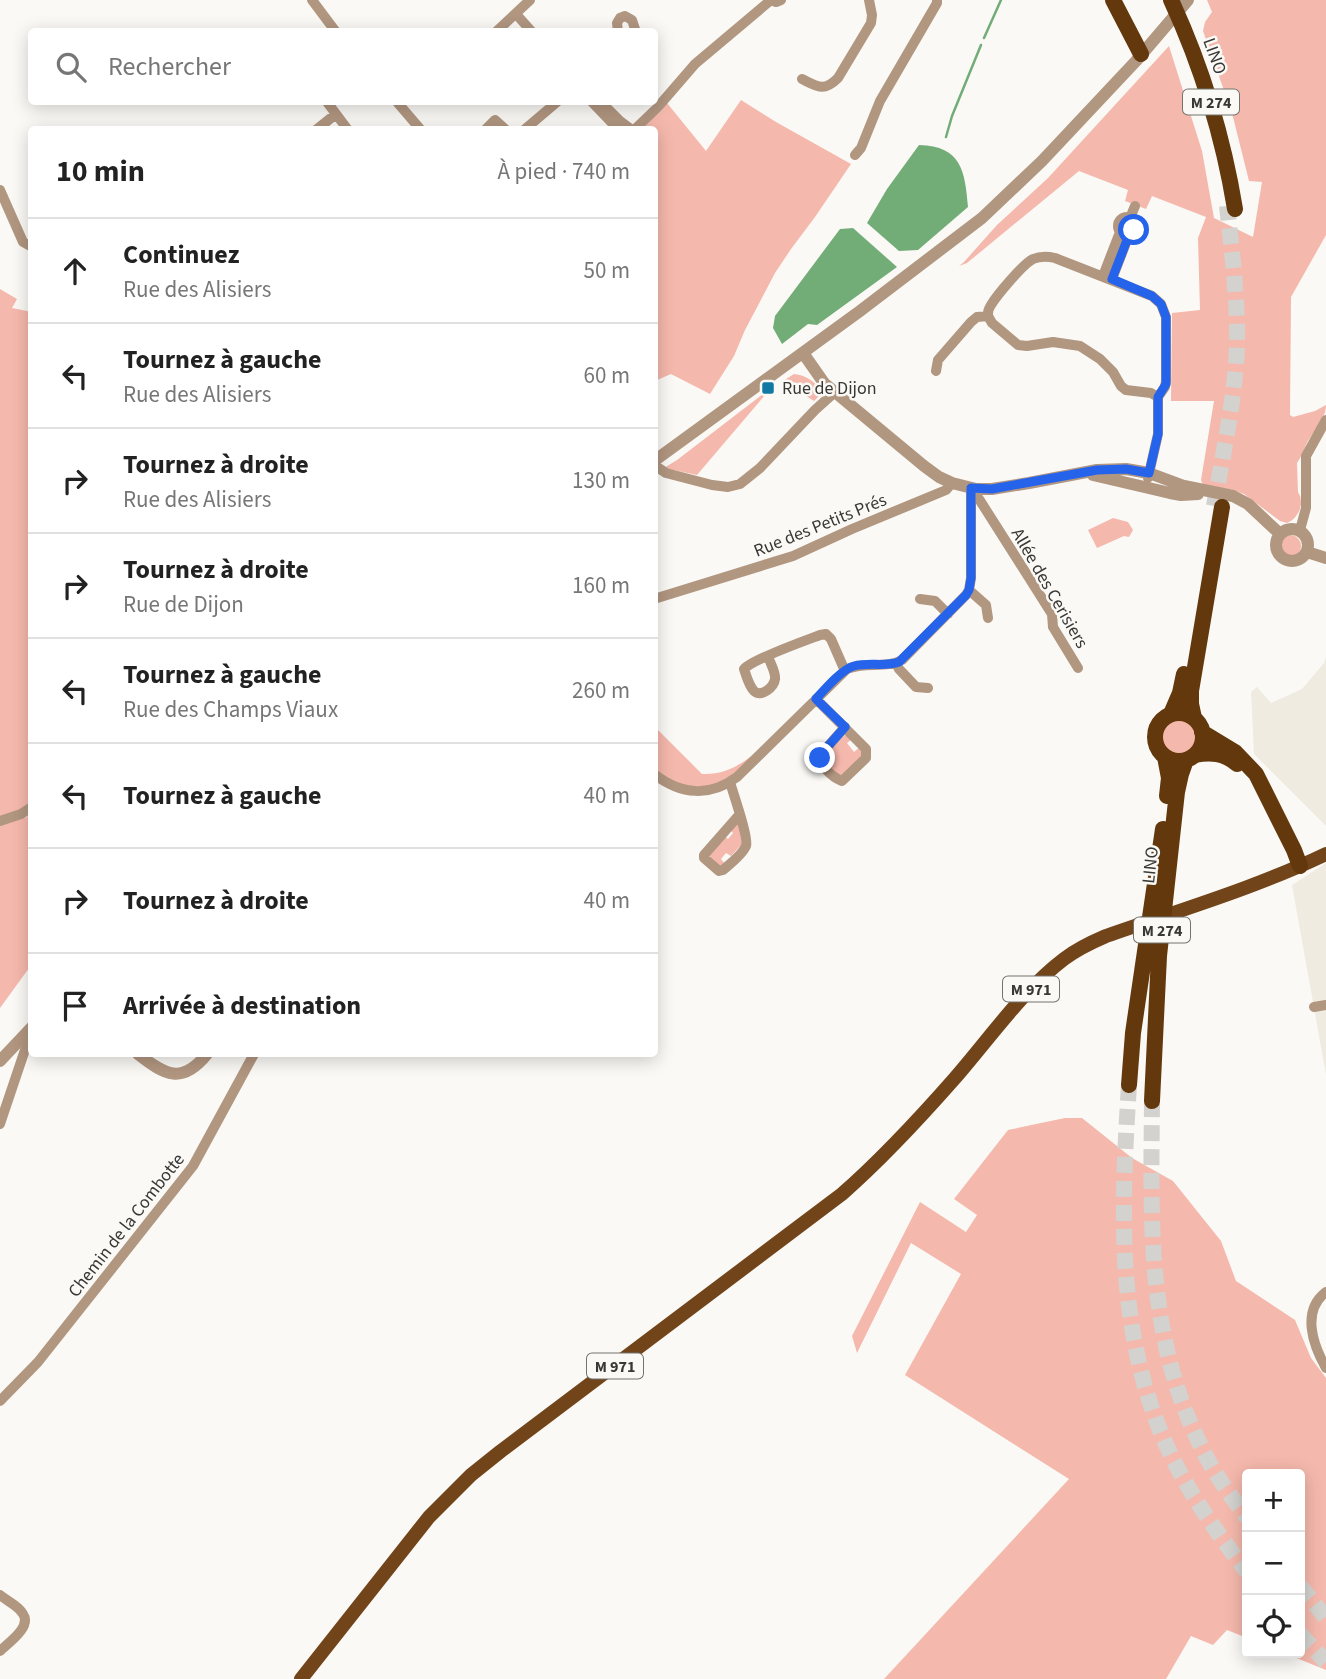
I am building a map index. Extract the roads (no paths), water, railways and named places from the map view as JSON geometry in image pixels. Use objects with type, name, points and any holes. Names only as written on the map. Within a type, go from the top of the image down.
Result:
[{"type":"highway","points":[[1113,0],[1141,54]]},
{"type":"highway","name":"LINO","points":[[1163,0],[1202,98],[1231,208],[1224,153],[1209,97],[1193,50],[1171,0]]},
{"type":"highway","name":"LINO","points":[[1129,1085],[1133,1033],[1169,778],[1165,757],[1157,748],[1154,736],[1161,721],[1171,714],[1182,684],[1216,502]]},
{"type":"highway","name":"LINO","points":[[1152,1101],[1159,956],[1177,792],[1190,758],[1201,746],[1191,704],[1191,691],[1216,502]]},
{"type":"highway","points":[[1171,714],[1183,713],[1235,752],[1256,774],[1300,866]]},
{"type":"highway","points":[[1165,757],[1174,761],[1217,754],[1232,760],[1251,784],[1285,850],[1300,866]]},
{"type":"main road","name":"M 971","points":[[1300,866],[1326,847]]},
{"type":"main road","name":"M 971","points":[[301,1679],[429,1517],[471,1475],[842,1194],[900,1139],[1037,983],[1066,957],[1087,944],[1242,889],[1326,854]]},
{"type":"street","points":[[312,0],[333,28]]},
{"type":"street","points":[[500,28],[530,0]]},
{"type":"street","points":[[637,126],[657,108],[695,64],[771,0],[782,0]]},
{"type":"street","points":[[802,79],[818,87],[825,87],[838,78],[871,23],[869,0]]},
{"type":"street","points":[[855,155],[861,148],[880,101],[937,0]]},
{"type":"street","points":[[658,460],[920,267],[1007,196],[1141,54],[1188,0]]},
{"type":"street","points":[[516,14],[528,28]]},
{"type":"street","points":[[618,28],[620,18],[625,16],[632,20],[635,28]]},
{"type":"street","points":[[329,105],[345,126]]},
{"type":"street","points":[[400,105],[418,126]]},
{"type":"street","points":[[529,126],[553,105]]},
{"type":"street","points":[[595,105],[615,126]]},
{"type":"street","points":[[604,105],[627,126]]},
{"type":"street","points":[[321,126],[336,114]]},
{"type":"street","points":[[0,190],[27,245]]},
{"type":"street","points":[[1107,277],[1124,233],[1133,233],[1135,228],[1130,218],[1135,206]]},
{"type":"street","points":[[1145,487],[1158,434],[1158,397],[1166,381],[1166,321],[1163,308],[1152,296],[1051,257],[1034,259],[1024,266],[989,309],[988,316],[992,323],[1018,345],[1053,341],[1080,346],[1104,362],[1126,390],[1149,392],[1158,397]]},
{"type":"street","points":[[936,371],[938,360],[971,322],[977,317],[988,316]]},
{"type":"street","points":[[803,353],[820,378],[835,392],[923,466],[952,483],[971,488],[992,489],[1117,468],[1149,473],[1216,502]]},
{"type":"street","points":[[658,466],[666,473],[712,485],[740,484],[760,468],[835,392]]},
{"type":"street","points":[[1300,530],[1306,508],[1306,456],[1326,421]]},
{"type":"street","points":[[1082,473],[1216,502],[1233,496],[1248,504],[1280,534]]},
{"type":"street","name":"Rue des Petits Prés","points":[[658,597],[793,556],[946,490],[952,483]]},
{"type":"street","points":[[658,777],[689,791],[724,786],[845,671],[857,665],[896,663],[902,660],[957,606],[969,590],[971,488]]},
{"type":"street","name":"Allée des Cerisiers","points":[[971,488],[1052,614],[1054,626],[1078,668]]},
{"type":"street","points":[[1289,528],[1300,530],[1309,542],[1307,552],[1294,561],[1283,559],[1276,544],[1280,534],[1289,528]]},
{"type":"street","points":[[1307,552],[1326,558]]},
{"type":"street","points":[[969,590],[986,605],[988,618]]},
{"type":"street","points":[[920,600],[935,601],[948,614]]},
{"type":"street","points":[[768,656],[826,634],[831,639],[845,671]]},
{"type":"street","points":[[896,663],[916,687],[928,688]]},
{"type":"street","points":[[816,699],[845,727],[866,749],[866,758],[842,781],[821,763],[820,758],[845,727]]},
{"type":"street","points":[[730,782],[740,814],[746,845],[723,870],[718,870],[704,855],[740,814]]},
{"type":"street","points":[[0,821],[28,810]]},
{"type":"street","points":[[1314,1007],[1326,1005]]},
{"type":"street","points":[[0,1061],[28,1032]]},
{"type":"street","points":[[0,1124],[28,1040]]},
{"type":"street","points":[[142,1057],[158,1069],[176,1073],[194,1068],[204,1057]]},
{"type":"street","name":"Chemin de la Combotte","points":[[0,1401],[38,1362],[193,1166],[252,1057]]},
{"type":"street","points":[[1323,1294],[1313,1311],[1311,1326],[1312,1340],[1326,1367]]},
{"type":"street","points":[[0,1595],[23,1613],[25,1621],[23,1628],[0,1651]]},
{"type":"waterway","points":[[984,38],[1001,0]]},
{"type":"waterway","points":[[946,137],[981,45]]},
{"type":"tunnel","points":[[1214,506],[1231,406],[1237,346],[1236,293],[1227,206]]},
{"type":"tunnel","points":[[1129,1085],[1125,1253],[1128,1294],[1142,1377],[1163,1438],[1183,1479],[1242,1565]]},
{"type":"tunnel","points":[[1152,1101],[1153,1234],[1161,1320],[1170,1363],[1183,1405],[1206,1456],[1242,1511]]},
{"type":"tunnel","points":[[1305,1592],[1326,1618]]},
{"type":"tunnel","points":[[1305,1639],[1326,1662]]},
{"type":"place","name":"Rue de Dijon","points":[[768,388]]}]
